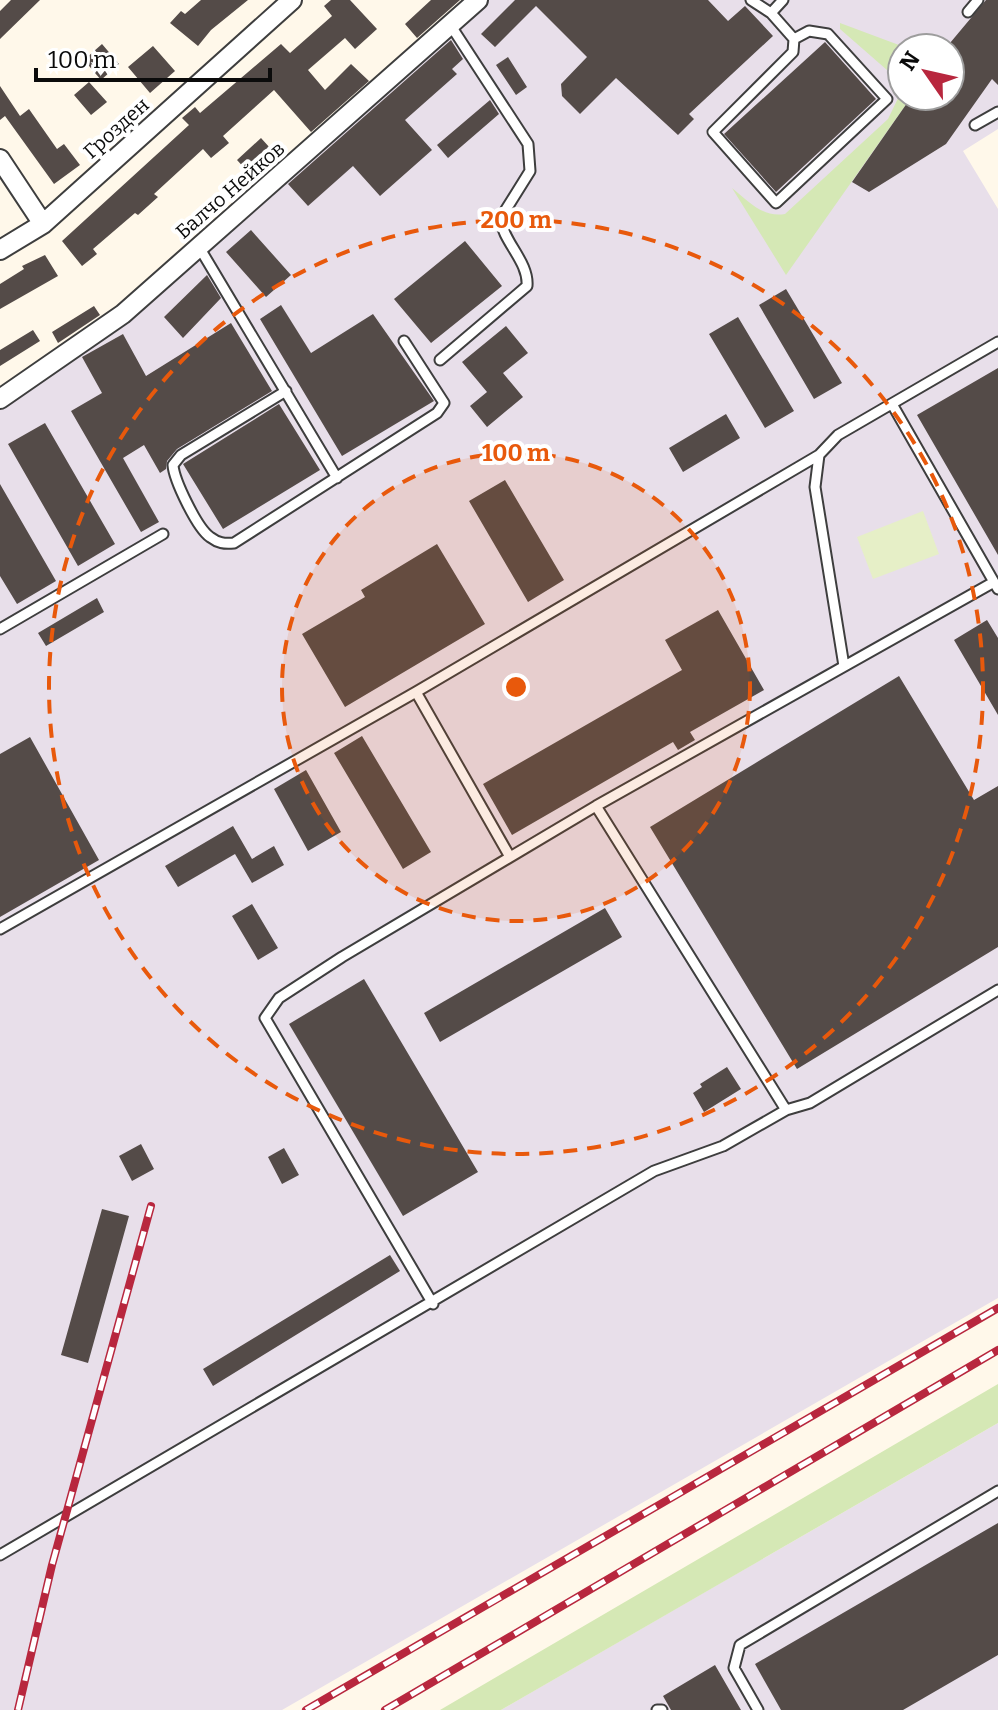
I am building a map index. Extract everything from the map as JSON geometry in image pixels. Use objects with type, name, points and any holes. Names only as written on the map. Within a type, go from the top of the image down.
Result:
[{"type":"street","name":"Грозден","points":[[0,250],[43,224],[292,0]]},
{"type":"street","name":"Балчо Нейков","points":[[0,399],[123,314],[478,0]]},
{"type":"street","points":[[0,159],[43,224]]},
{"type":"lane","points":[[751,0],[771,13],[794,39],[793,52],[713,132],[776,203],[887,99],[828,34],[809,31],[794,39]]},
{"type":"lane","points":[[771,13],[783,0]]},
{"type":"lane","points":[[968,12],[978,0]]},
{"type":"lane","points":[[440,360],[527,286],[528,276],[502,230],[500,219],[530,171],[528,144],[451,26]]},
{"type":"lane","points":[[975,125],[998,112]]},
{"type":"lane","points":[[199,247],[337,478]]},
{"type":"lane","points":[[286,391],[181,455],[173,465],[174,477],[208,536],[221,544],[234,543],[437,413],[444,403],[404,341]]},
{"type":"lane","points":[[0,929],[416,692],[819,455],[838,435],[998,342]]},
{"type":"lane","points":[[433,1304],[265,1018],[279,998],[299,984],[596,806],[844,666],[996,586],[892,404]]},
{"type":"lane","points":[[819,455],[815,487],[844,666]]},
{"type":"lane","points":[[0,629],[163,534]]},
{"type":"lane","points":[[416,692],[510,857]]},
{"type":"lane","points":[[596,806],[786,1110]]},
{"type":"lane","points":[[0,1555],[433,1304],[654,1171],[723,1146],[786,1110],[810,1103],[998,990]]},
{"type":"lane","points":[[758,1710],[734,1668],[740,1645],[998,1491]]},
{"type":"shaded area","points":[[485,0],[998,0],[998,129],[963,151],[998,209],[998,1298],[282,1710],[0,1710],[0,405],[80,352]]},
{"type":"shaded area","points":[[998,1423],[998,1710],[501,1710],[532,1692]]},
{"type":"green space","points":[[840,23],[886,40],[886,69],[840,29]]},
{"type":"green space","points":[[891,112],[901,112],[786,275],[732,188],[763,211],[785,214],[888,119]]},
{"type":"green space","points":[[923,511],[939,554],[873,579],[857,537]]},
{"type":"green space","points":[[998,1384],[998,1423],[501,1710],[440,1710]]},
{"type":"building","points":[[11,0],[40,0],[0,39],[0,11]]},
{"type":"building","points":[[201,0],[248,0],[211,30],[198,46],[170,23],[181,11],[185,14]]},
{"type":"building","points":[[331,0],[350,0],[377,29],[355,49],[345,38],[308,70],[325,90],[351,64],[369,81],[311,132],[274,90],[223,136],[229,143],[211,158],[203,149],[154,194],[158,197],[93,249],[97,254],[82,266],[62,241],[189,125],[182,118],[195,107],[200,113],[281,44],[290,53],[332,16],[324,6]]},
{"type":"building","points":[[431,0],[460,0],[417,38],[405,24]]},
{"type":"building","points":[[515,0],[708,0],[728,21],[745,6],[773,36],[689,114],[694,119],[678,135],[616,78],[580,114],[562,96],[561,84],[587,57],[536,6],[495,47],[481,34]]},
{"type":"building","points":[[986,0],[998,0],[998,85],[992,79],[946,144],[869,192],[852,182],[901,112],[966,112],[966,32],[959,32]]},
{"type":"building","points":[[451,40],[463,59],[452,69],[457,74],[405,120],[432,150],[380,196],[353,166],[308,206],[288,184]]},
{"type":"building","points":[[825,42],[876,99],[776,192],[724,134]]},
{"type":"building","points":[[102,44],[119,64],[101,80],[84,60]]},
{"type":"building","points":[[153,46],[175,71],[150,93],[128,67]]},
{"type":"building","points":[[508,57],[527,87],[516,95],[496,65]]},
{"type":"building","points":[[89,82],[107,102],[91,115],[74,95]]},
{"type":"building","points":[[0,86],[20,116],[29,109],[57,149],[64,144],[80,165],[54,184],[5,116],[0,120]]},
{"type":"building","points":[[490,100],[499,114],[448,158],[437,145]]},
{"type":"building","points":[[261,138],[280,159],[269,169],[260,160],[247,171],[237,160]]},
{"type":"building","points":[[251,230],[291,275],[266,297],[226,252]]},
{"type":"building","points":[[465,241],[502,286],[431,343],[394,299]]},
{"type":"building","points":[[45,255],[58,276],[0,309],[0,284],[24,269],[22,266]]},
{"type":"building","points":[[207,275],[221,298],[183,338],[164,317]]},
{"type":"building","points":[[786,289],[842,383],[814,399],[759,305]]},
{"type":"building","points":[[281,305],[311,353],[373,314],[434,401],[342,456],[260,319]]},
{"type":"building","points":[[94,306],[100,315],[58,343],[52,332]]},
{"type":"building","points":[[738,317],[794,411],[765,428],[709,334]]},
{"type":"building","points":[[231,323],[272,391],[177,449],[167,461],[166,469],[160,473],[144,445],[123,458],[159,522],[141,532],[71,411],[102,393],[82,357],[123,334],[146,376]]},
{"type":"building","points":[[506,326],[528,353],[503,373],[523,397],[487,427],[470,406],[487,392],[462,362]]},
{"type":"building","points":[[33,330],[40,341],[0,366],[0,350]]},
{"type":"building","points":[[998,368],[998,555],[917,415]]},
{"type":"building","points":[[279,404],[320,470],[223,529],[183,464]]},
{"type":"building","points":[[726,414],[740,438],[683,472],[669,448]]},
{"type":"building","points":[[45,423],[115,544],[78,566],[8,444]]},
{"type":"building","points":[[505,480],[564,580],[528,602],[469,501]]},
{"type":"building","points":[[0,484],[56,581],[17,604],[0,576]]},
{"type":"building","points":[[437,544],[485,624],[345,707],[302,634],[365,597],[361,590]]},
{"type":"building","points":[[97,598],[104,612],[46,646],[38,633]]},
{"type":"building","points":[[718,610],[764,690],[690,732],[695,740],[678,750],[673,742],[512,835],[483,784],[682,670],[665,640]]},
{"type":"building","points":[[987,620],[998,638],[998,715],[954,640]]},
{"type":"building","points":[[899,676],[974,800],[998,786],[998,947],[797,1069],[650,827]]},
{"type":"building","points":[[362,736],[431,852],[403,869],[334,753]]},
{"type":"building","points":[[30,737],[99,860],[0,917],[0,754]]},
{"type":"building","points":[[306,770],[341,832],[308,851],[274,789]]},
{"type":"building","points":[[233,826],[252,859],[274,846],[284,865],[252,883],[235,854],[178,887],[165,866]]},
{"type":"building","points":[[252,904],[278,948],[258,960],[232,916]]},
{"type":"building","points":[[605,908],[622,937],[440,1042],[424,1013]]},
{"type":"building","points":[[364,979],[478,1172],[403,1216],[289,1024]]},
{"type":"building","points":[[727,1067],[741,1089],[704,1112],[693,1093],[702,1087],[700,1084]]},
{"type":"building","points":[[141,1144],[154,1169],[132,1181],[119,1156]]},
{"type":"building","points":[[284,1148],[299,1175],[282,1184],[268,1157]]},
{"type":"building","points":[[102,1209],[129,1216],[88,1363],[61,1355]]},
{"type":"building","points":[[390,1255],[400,1271],[213,1386],[203,1369]]},
{"type":"building","points":[[998,1523],[998,1655],[903,1710],[781,1710],[755,1664]]},
{"type":"building","points":[[715,1665],[741,1710],[671,1710],[663,1696]]},
{"type":"railway","points":[[18,1710],[52,1565],[151,1206]]},
{"type":"railway","points":[[306,1710],[998,1308]]},
{"type":"railway","points":[[385,1710],[998,1350]]}]
